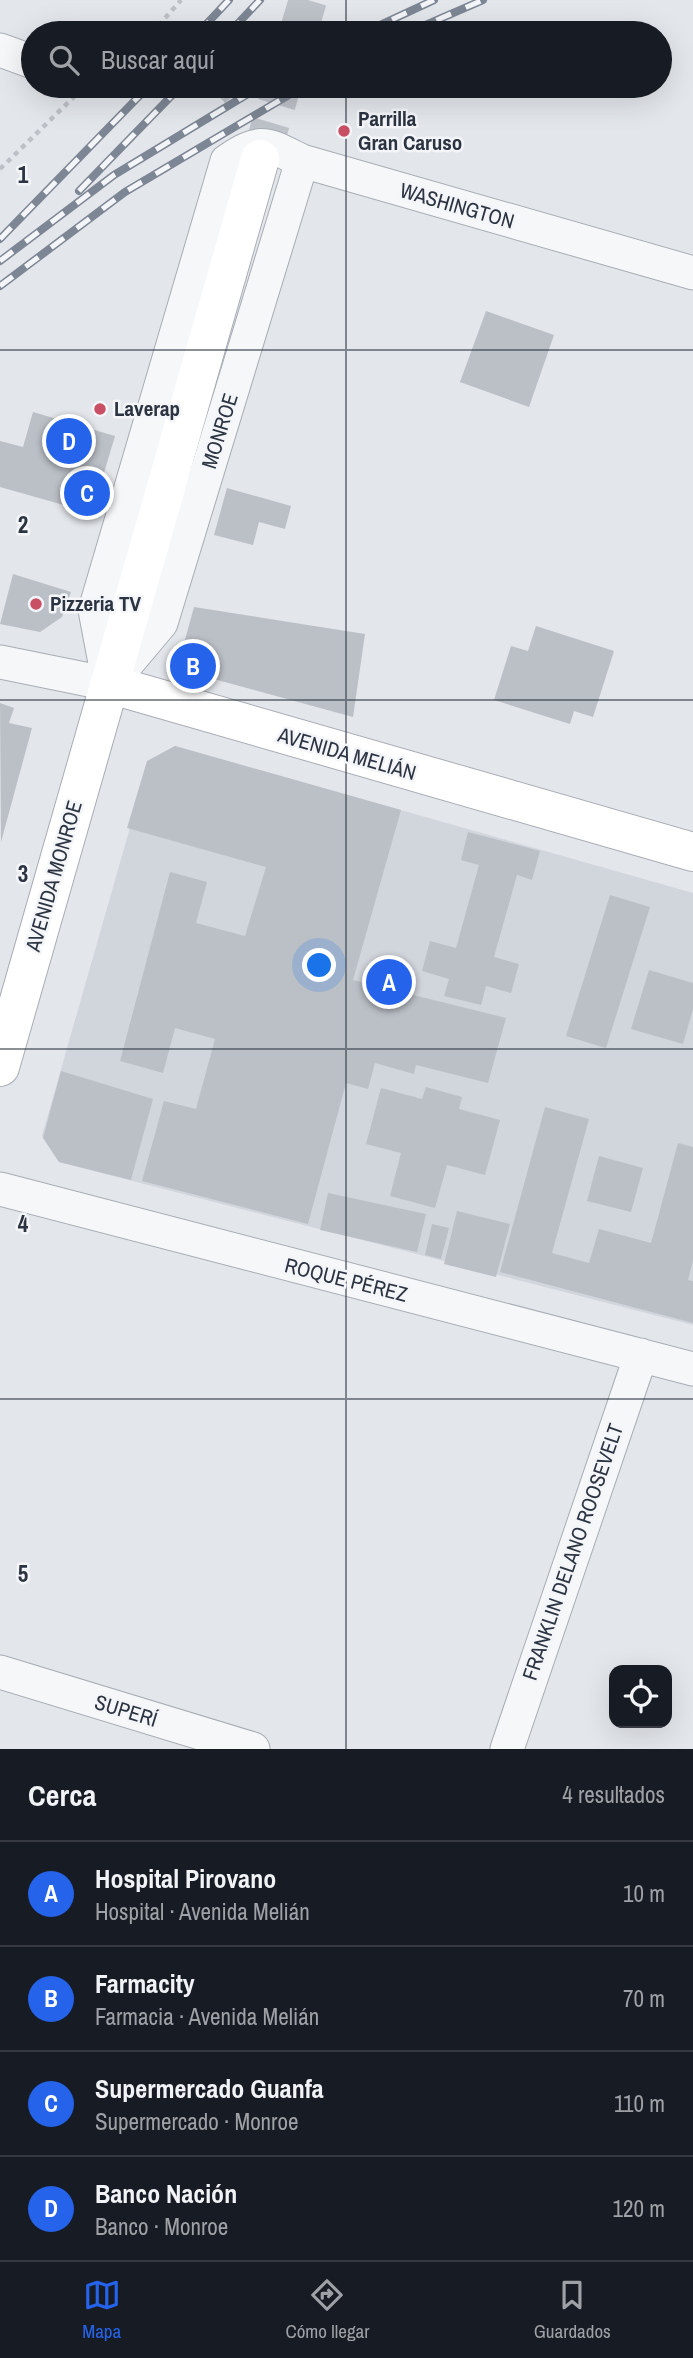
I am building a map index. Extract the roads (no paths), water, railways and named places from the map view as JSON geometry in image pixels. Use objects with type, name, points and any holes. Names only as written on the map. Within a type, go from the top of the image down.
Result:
[{"type":"main road","name":"MONROE","points":[[109,684],[244,160]]},
{"type":"main road","name":"AVENIDA MELIÁN","points":[[109,684],[693,852]]},
{"type":"main road","name":"AVENIDA MONROE","points":[[0,1067],[109,684]]},
{"type":"street","points":[[0,50],[21,58]]},
{"type":"street","name":"WASHINGTON","points":[[244,160],[258,144],[266,144],[302,161],[693,273]]},
{"type":"street","name":"MONROE","points":[[109,684],[161,623],[302,161]]},
{"type":"street","name":"AVENIDA MELIÁN","points":[[0,662],[109,684]]},
{"type":"street","name":"ROQUE PÉREZ","points":[[0,1189],[693,1369]]},
{"type":"street","name":"FRANKLIN DELANO ROOSEVELT","points":[[506,1749],[641,1355]]},
{"type":"street","name":"SUPERÍ","points":[[0,1672],[253,1749]]},
{"type":"tunnel","points":[[302,21],[308,0]]},
{"type":"tunnel","points":[[260,159],[278,98]]},
{"type":"railway","points":[[209,21],[229,0]]},
{"type":"railway","points":[[240,21],[260,0]]},
{"type":"railway","points":[[389,21],[434,0]]},
{"type":"railway","points":[[435,21],[483,0]]},
{"type":"railway","points":[[0,239],[137,98]]},
{"type":"railway","points":[[79,191],[169,98]]},
{"type":"railway","points":[[0,261],[114,175],[241,98]]},
{"type":"railway","points":[[0,286],[125,192],[284,98]]},
{"type":"place","name":"Parrilla Gran Caruso","points":[[344,131]]},
{"type":"place","name":"Laverap","points":[[100,409]]},
{"type":"place","name":"Banco Nación","points":[[69,441]]},
{"type":"place","name":"Supermercado Guanfa","points":[[87,493]]},
{"type":"place","name":"Pizzeria TV","points":[[36,604]]},
{"type":"place","name":"Farmacity","points":[[193,666]]},
{"type":"place","name":"Hospital Pirovano","points":[[389,982]]}]
